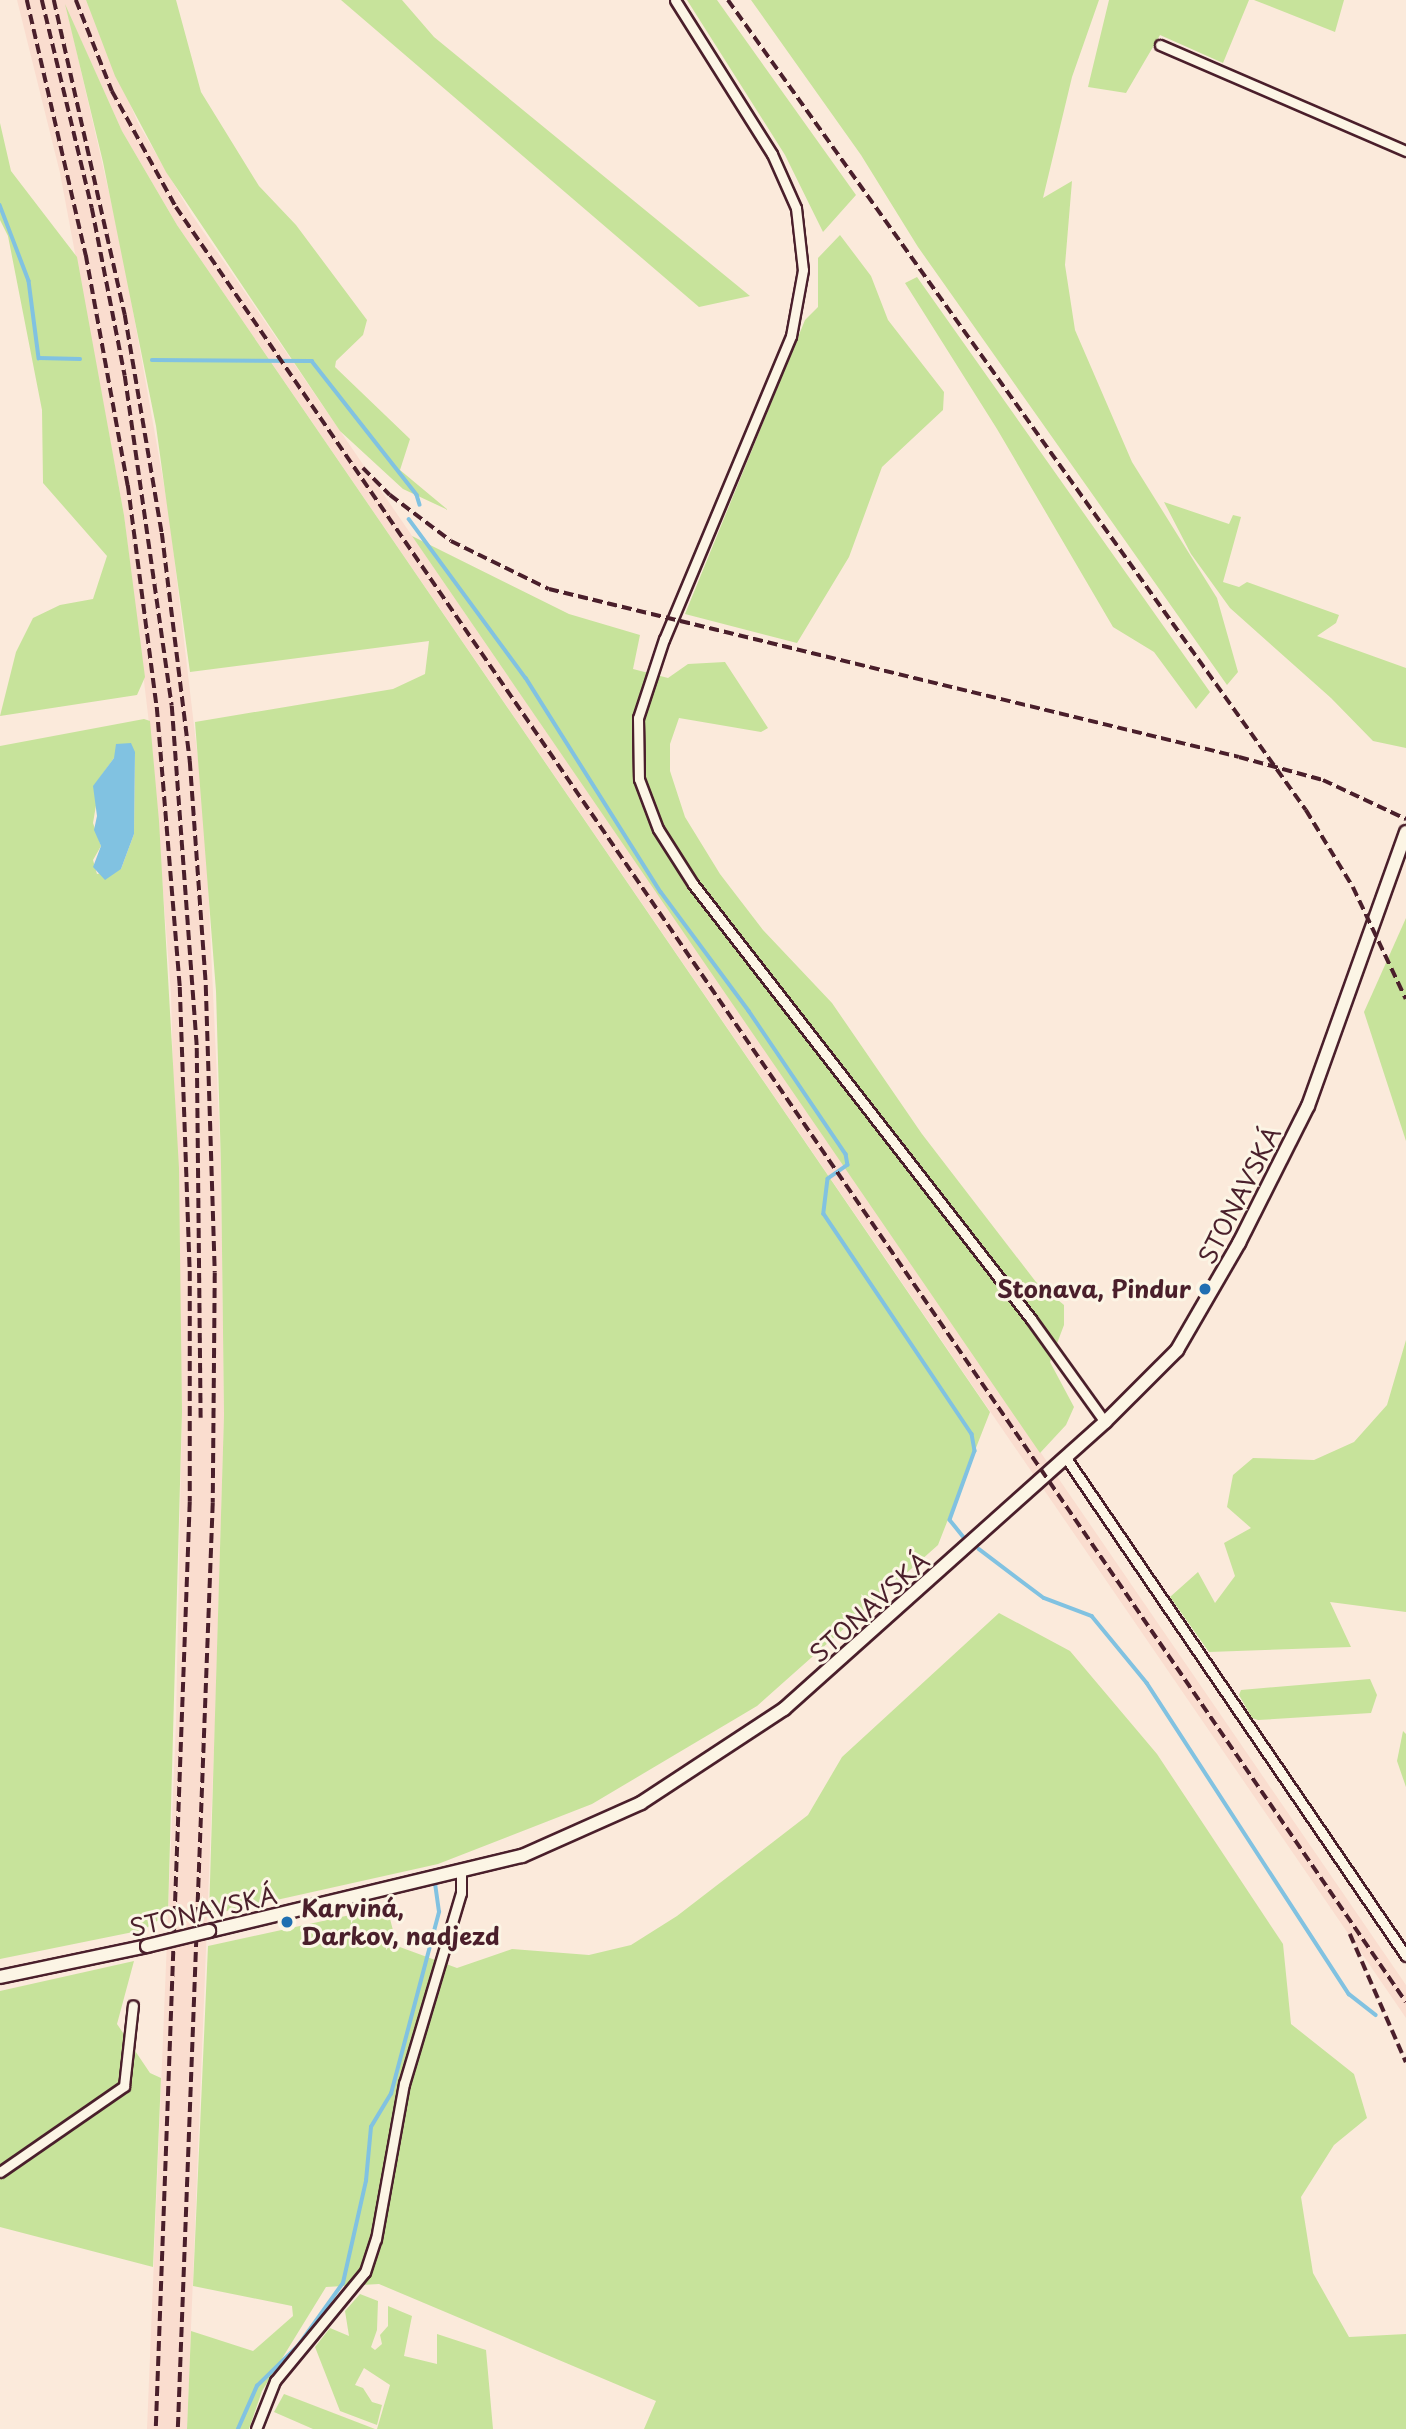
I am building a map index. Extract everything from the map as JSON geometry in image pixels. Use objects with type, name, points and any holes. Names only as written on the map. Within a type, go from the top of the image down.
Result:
[{"type":"street","points":[[675,0],[772,155],[796,208],[803,270],[791,336],[664,639],[638,718],[639,779],[658,829],[694,884],[1105,1422]]},
{"type":"street","points":[[1160,44],[1406,151]]},
{"type":"street","name":"STONAVSKÁ","points":[[0,1977],[147,1947],[522,1856],[641,1803],[774,1716],[1066,1458],[1177,1350],[1239,1243],[1308,1106],[1406,832]]},
{"type":"street","points":[[1066,1458],[1406,1956]]},
{"type":"street","points":[[256,2429],[275,2381],[365,2272],[376,2239],[404,2084],[461,1893],[461,1870]]},
{"type":"street","points":[[0,2172],[124,2086],[133,2005]]},
{"type":"shaded area","points":[[17,0],[86,0],[138,123],[192,215],[1406,1985],[1406,2018],[177,225],[122,131],[67,10],[122,249],[169,513],[205,819],[221,1165],[224,1415],[215,1723],[187,2429],[147,2429],[176,1721],[182,1412],[171,994],[152,748],[124,515],[60,173]]},
{"type":"green space","points":[[86,0],[176,0],[201,92],[259,186],[296,225],[367,320],[363,335],[336,361],[335,367],[410,439],[400,470],[448,510],[403,489],[340,431],[166,172],[115,76]]},
{"type":"green space","points":[[341,0],[402,0],[434,37],[750,296],[699,307]]},
{"type":"green space","points":[[687,0],[717,0],[856,195],[823,232],[785,155]]},
{"type":"green space","points":[[751,0],[1099,0],[1072,77],[1043,198],[1072,181],[1065,265],[1075,330],[1132,462],[1217,598],[1238,672],[1227,685],[918,247],[861,155]]},
{"type":"green space","points":[[1109,0],[1249,0],[1223,63],[1160,35],[1126,93],[1088,87]]},
{"type":"green space","points":[[1254,0],[1344,0],[1335,32]]},
{"type":"green space","points":[[65,4],[122,131],[177,225],[990,1412],[938,1545],[757,1706],[592,1804],[438,1864],[209,1915],[224,1415],[216,991],[195,722],[393,689],[425,674],[429,641],[190,672],[156,426],[103,162]]},
{"type":"green space","points":[[0,123],[11,171],[77,257],[124,515],[145,677],[137,695],[0,716],[16,652],[33,618],[60,605],[93,599],[107,556],[43,483],[42,410],[8,236],[0,220]]},
{"type":"green space","points":[[840,235],[871,276],[888,320],[944,392],[943,410],[882,467],[849,557],[797,643],[685,614],[805,320],[818,307],[818,258]]},
{"type":"green space","points":[[917,277],[1210,692],[1196,709],[1154,652],[1113,627],[997,429],[905,283]]},
{"type":"green space","points":[[1164,502],[1229,524],[1233,515],[1241,517],[1223,582],[1239,587],[1247,582],[1339,615],[1336,623],[1317,636],[1406,668],[1406,748],[1373,741],[1331,698],[1230,608],[1191,554]]},
{"type":"green space","points":[[412,536],[569,614],[640,635],[633,669],[668,678],[688,664],[725,662],[768,728],[761,732],[679,718],[670,744],[670,771],[685,817],[720,874],[763,930],[832,1003],[922,1134],[1036,1282],[1064,1305],[1064,1325],[1050,1362],[1074,1407],[1066,1425],[1040,1453]]},
{"type":"green space","points":[[144,719],[150,721],[159,821],[179,1168],[182,1412],[168,1914],[143,1930],[0,1959],[0,746]],"holes":[[[135,752],[134,834],[121,869],[97,874],[93,860],[101,846],[93,823],[101,776],[114,758]]]},
{"type":"green space","points":[[1406,918],[1406,1141],[1364,1012]]},
{"type":"green space","points":[[1406,1340],[1406,1612],[1330,1602],[1351,1647],[1209,1652],[1170,1597],[1198,1572],[1215,1603],[1235,1576],[1224,1543],[1251,1528],[1227,1507],[1233,1475],[1253,1458],[1314,1460],[1354,1442],[1387,1405]]},
{"type":"green space","points":[[999,1613],[1070,1651],[1157,1754],[1283,1944],[1291,2024],[1354,2074],[1367,2118],[1334,2145],[1301,2197],[1313,2273],[1349,2337],[1406,2334],[1406,2429],[644,2429],[656,2401],[379,2284],[326,2287],[262,2391],[249,2429],[187,2429],[191,2331],[253,2351],[293,2316],[292,2306],[193,2286],[208,1946],[387,1907],[397,1946],[457,1968],[512,1949],[589,1955],[631,1945],[677,1916],[808,1815],[842,1757]]},
{"type":"green space","points":[[1370,1679],[1377,1695],[1371,1713],[1258,1720],[1252,1718],[1239,1695],[1241,1690]]},
{"type":"green space","points":[[1403,1731],[1406,1734],[1406,1787],[1397,1761]]},
{"type":"green space","points":[[134,1961],[117,2024],[150,2073],[161,2078],[153,2267],[0,2227],[0,1991]]},
{"type":"green space","points":[[360,2294],[378,2301],[377,2330],[371,2347],[375,2350],[382,2344],[380,2335],[388,2326],[388,2306],[412,2316],[404,2356],[437,2364],[437,2334],[486,2350],[493,2429],[377,2429],[390,2385],[364,2368],[355,2385],[363,2388],[372,2402],[382,2405],[377,2425],[340,2411],[315,2347],[330,2328],[349,2336],[345,2311]]},
{"type":"green space","points":[[284,2394],[375,2429],[313,2429],[274,2412]]},
{"type":"water","points":[[131,743],[135,752],[134,834],[121,869],[105,880],[93,867],[101,846],[94,830],[97,816],[93,786],[114,758],[116,744]]},
{"type":"waterway","points":[[0,205],[29,281],[39,358],[80,359]]},
{"type":"waterway","points":[[152,360],[312,361],[417,495],[420,505]]},
{"type":"waterway","points":[[409,519],[526,678],[661,892],[749,1011],[846,1154],[848,1165],[828,1179],[824,1214],[972,1434],[975,1451],[950,1520],[964,1537]]},
{"type":"waterway","points":[[979,1549],[1044,1598],[1092,1616],[1147,1683],[1349,1994],[1376,2015]]},
{"type":"waterway","points":[[238,2429],[257,2386],[298,2346],[343,2283],[366,2181],[371,2127],[391,2094],[439,1912],[435,1882]]},
{"type":"railway","points":[[27,0],[86,255],[128,485],[157,707],[180,987],[190,1271],[190,1502],[156,2429]]},
{"type":"railway","points":[[42,0],[92,208],[125,376],[172,706],[197,1048],[201,1418]]},
{"type":"railway","points":[[54,0],[125,315],[162,533],[190,761],[206,986],[215,1273],[213,1503],[178,2429]]},
{"type":"railway","points":[[76,0],[112,91],[176,207],[1406,2002]]},
{"type":"railway","points":[[728,0],[1306,810],[1353,887],[1406,999]]},
{"type":"railway","points":[[363,468],[390,495],[451,541],[549,589],[1239,757],[1323,780],[1406,819]]},
{"type":"railway","points":[[1350,1934],[1406,2062]]},
{"type":"place","name":"Stonava, Pindur","points":[[1205,1289]]},
{"type":"place","name":"Karviná, Darkov, nadjezd","points":[[287,1922]]}]
